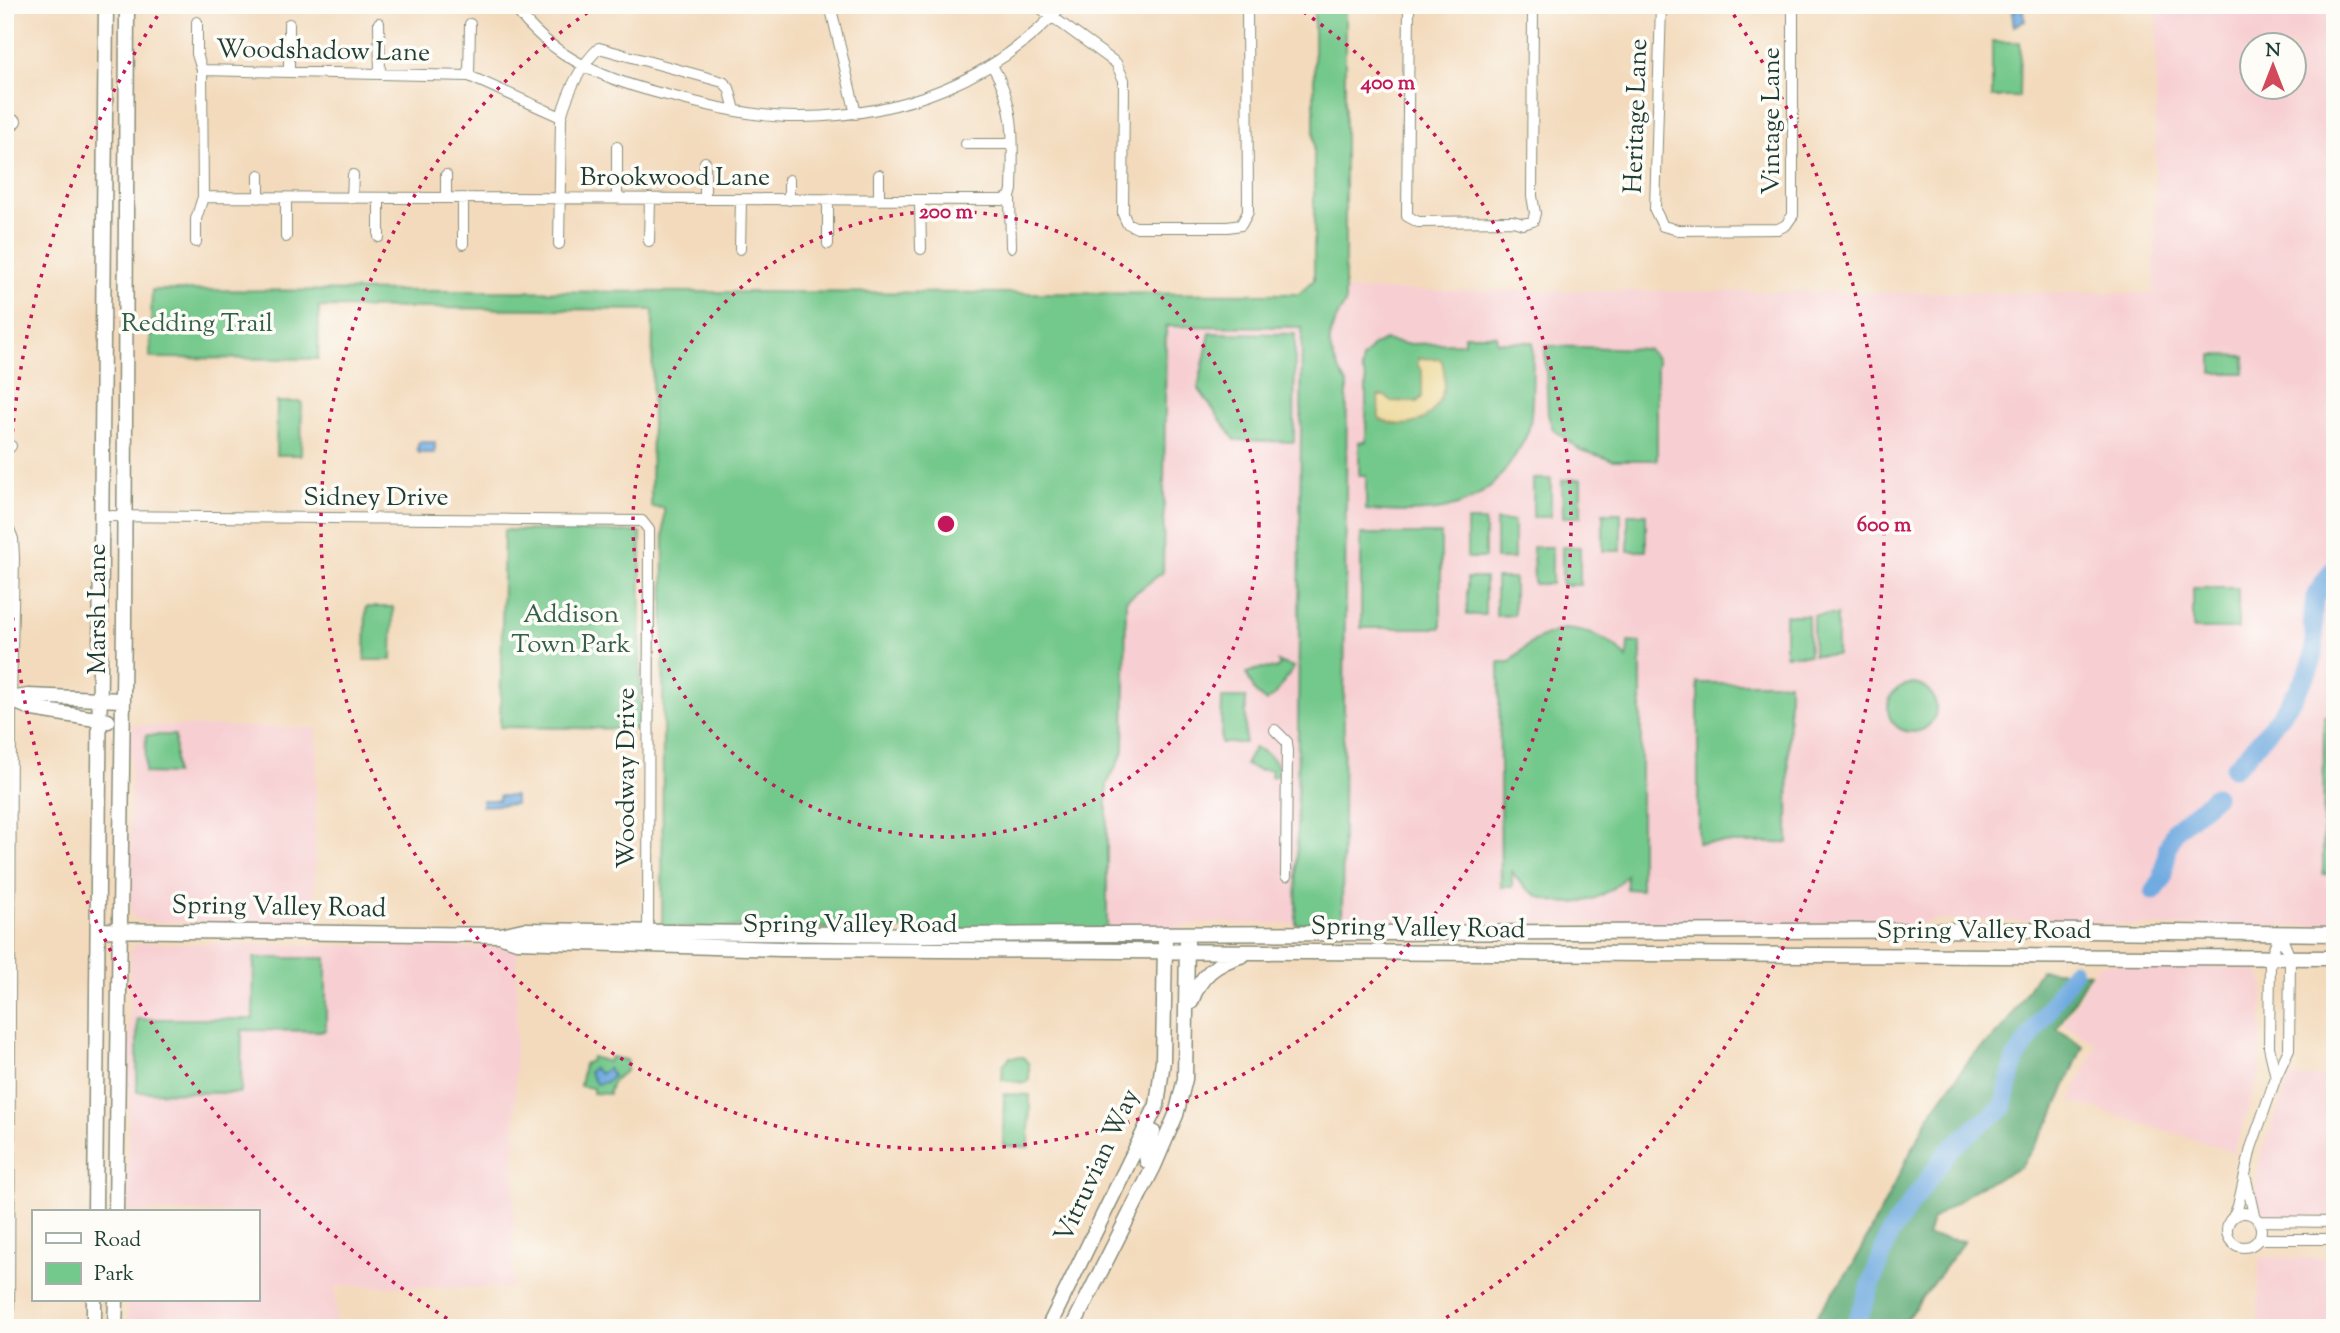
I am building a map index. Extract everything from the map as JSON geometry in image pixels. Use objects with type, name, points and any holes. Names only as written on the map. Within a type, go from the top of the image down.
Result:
[{"type":"main road","name":"Marsh Lane","points":[[95,1210],[106,5]]},
{"type":"main road","name":"Marsh Lane","points":[[116,1210],[127,5]]},
{"type":"main road","points":[[8,699],[28,696],[122,700]]},
{"type":"main road","points":[[8,699],[33,709],[100,721],[122,721]]},
{"type":"main road","name":"Spring Valley Road","points":[[98,930],[501,935],[523,930],[921,935],[2013,930],[2335,934]]},
{"type":"main road","name":"Vitruvian Way","points":[[1048,1328],[1154,1114],[1162,1082],[1165,934]]},
{"type":"main road","name":"Vitruvian Way","points":[[1072,1328],[1154,1166],[1176,1115],[1185,1079],[1186,934]]},
{"type":"main road","points":[[1365,934],[1365,953]]},
{"type":"main road","name":"Spring Valley Road","points":[[501,935],[517,941],[648,947],[2335,958]]},
{"type":"main road","points":[[1187,1013],[1199,982],[1207,972],[1219,963],[1259,951]]},
{"type":"main road","points":[[1154,1114],[1154,1130],[1146,1155],[1147,1161],[1154,1166]]},
{"type":"main road","points":[[95,1188],[117,1188]]},
{"type":"main road","points":[[1077,1269],[1097,1279]]},
{"type":"main road","points":[[94,1302],[94,1328]]},
{"type":"main road","points":[[115,1328],[116,1302]]},
{"type":"street","points":[[513,5],[545,41],[584,66],[639,89],[735,110],[800,117],[856,114],[903,105],[951,88],[1021,45],[1063,5]]},
{"type":"street","points":[[830,5],[856,114]]},
{"type":"street","points":[[1036,5],[1116,63],[1121,70],[1124,80],[1123,214],[1127,223],[1135,226],[1228,227],[1241,225],[1248,212],[1247,5]]},
{"type":"street","points":[[1409,5],[1407,216],[1418,222],[1527,223],[1533,221],[1535,213],[1532,196],[1532,5]]},
{"type":"street","name":"Heritage Lane","points":[[1661,5],[1655,210],[1663,226],[1678,230],[1778,229]]},
{"type":"street","name":"Vintage Lane","points":[[1778,229],[1786,225],[1793,215],[1793,5]]},
{"type":"street","points":[[197,23],[197,54],[202,70]]},
{"type":"street","points":[[379,23],[380,73]]},
{"type":"street","points":[[289,24],[289,71]]},
{"type":"street","points":[[469,76],[470,24]]},
{"type":"street","points":[[559,244],[561,117],[565,102],[584,66],[599,48],[718,80],[729,88],[735,110]]},
{"type":"street","points":[[992,65],[1004,86],[1012,109],[1011,247]]},
{"type":"street","name":"Woodshadow Lane","points":[[196,242],[196,219],[203,197],[202,70],[469,76],[561,117]]},
{"type":"street","points":[[5,134],[16,121]]},
{"type":"street","points":[[966,144],[1012,144]]},
{"type":"street","points":[[617,147],[617,198]]},
{"type":"street","points":[[705,162],[705,198]]},
{"type":"street","points":[[259,175],[259,198]]},
{"type":"street","points":[[352,198],[353,175]]},
{"type":"street","points":[[446,175],[446,198]]},
{"type":"street","points":[[879,175],[879,200]]},
{"type":"street","points":[[789,180],[789,200]]},
{"type":"street","name":"Brookwood Lane","points":[[203,197],[920,201],[988,201],[1010,197]]},
{"type":"street","points":[[286,198],[286,237]]},
{"type":"street","points":[[379,198],[379,237]]},
{"type":"street","points":[[463,198],[463,244]]},
{"type":"street","points":[[649,241],[650,198]]},
{"type":"street","points":[[740,249],[741,199]]},
{"type":"street","points":[[828,200],[828,244]]},
{"type":"street","points":[[920,201],[921,249]]},
{"type":"street","name":"Sidney Drive","points":[[102,516],[642,521],[647,526]]},
{"type":"street","points":[[5,519],[13,539],[14,558],[8,699],[9,1328]]},
{"type":"street","name":"Woodway Drive","points":[[647,526],[648,947]]},
{"type":"street","points":[[1275,730],[1287,742],[1286,876]]},
{"type":"street","points":[[2280,933],[2290,958],[2290,1049],[2276,1077],[2251,1149],[2238,1206],[2227,1230],[2231,1241],[2241,1247],[2247,1247],[2259,1239],[2335,1239]]},
{"type":"street","points":[[2276,1077],[2269,1046],[2270,958],[2280,933]]},
{"type":"street","points":[[2246,1175],[2256,1218],[2262,1231],[2259,1239]]},
{"type":"street","points":[[2233,1217],[2242,1213],[2256,1218],[2335,1222]]},
{"type":"shaded area","points":[[2157,5],[2335,5],[2335,926],[2129,926],[2093,922],[1936,920],[1912,925],[1342,923],[1347,385],[1331,355],[1329,341],[1333,324],[1345,304],[1345,290],[2154,293]]},
{"type":"shaded area","points":[[1166,326],[1302,327],[1296,924],[1205,923],[1137,932],[1108,931],[1107,783],[1124,751],[1126,600],[1163,571]]},
{"type":"shaded area","points":[[131,725],[317,728],[314,924],[146,922],[135,919],[130,910]]},
{"type":"shaded area","points":[[141,943],[517,948],[513,1288],[336,1286],[336,1328],[128,1328],[128,1302],[259,1302],[259,1210],[128,1210],[130,953],[134,946]]},
{"type":"shaded area","points":[[2097,964],[2175,964],[2255,970],[2261,975],[2264,984],[2259,1074],[2234,1152],[2070,1101],[2097,1044],[2064,1024]]},
{"type":"shaded area","points":[[2290,1077],[2335,1077],[2335,1217],[2269,1216],[2255,1202],[2259,1159]]},
{"type":"shaded area","points":[[2259,1258],[2335,1258],[2335,1328],[2258,1328]]},
{"type":"green space","name":"Redding Trail","points":[[1314,5],[1345,5],[1345,304],[1330,336],[1335,362],[1347,384],[1342,923],[1296,924],[1302,327],[1166,326],[1163,572],[1126,600],[1124,751],[1107,784],[1107,931],[662,927],[664,508],[651,507],[653,310],[319,307],[318,359],[150,358],[152,290],[1299,294],[1314,280]]},
{"type":"green space","points":[[1992,42],[2020,42],[2019,97],[1992,97]]},
{"type":"green space","points":[[1210,333],[1295,334],[1294,442],[1235,440],[1198,388]]},
{"type":"green space","points":[[1464,335],[1496,335],[1497,342],[1533,342],[1531,413],[1529,428],[1522,443],[1497,480],[1465,502],[1428,511],[1366,510],[1366,475],[1359,475],[1359,442],[1366,442],[1366,380],[1362,359],[1374,345],[1385,340],[1405,344],[1464,343]]},
{"type":"green space","points":[[1545,346],[1648,349],[1657,359],[1657,460],[1613,460],[1580,450],[1553,429],[1548,415]]},
{"type":"green space","points":[[2212,355],[2245,356],[2244,373],[2212,373]]},
{"type":"green space","points":[[277,402],[302,402],[301,455],[276,455]]},
{"type":"green space","points":[[1533,479],[1551,479],[1551,517],[1533,517]]},
{"type":"green space","points":[[1581,479],[1581,517],[1563,517],[1562,480]]},
{"type":"green space","points":[[1603,513],[1621,513],[1621,551],[1603,551]]},
{"type":"green space","points":[[1628,514],[1646,514],[1646,551],[1628,551]]},
{"type":"green space","points":[[1467,521],[1485,521],[1485,558],[1467,558]]},
{"type":"green space","points":[[1496,521],[1514,521],[1514,559],[1496,559]]},
{"type":"green space","name":"Addison Town Park","points":[[504,530],[641,532],[640,729],[500,727]]},
{"type":"green space","points":[[1361,534],[1441,534],[1441,628],[1361,628]]},
{"type":"green space","points":[[1533,547],[1552,547],[1552,584],[1534,584]]},
{"type":"green space","points":[[1562,547],[1580,547],[1580,585],[1562,585]]},
{"type":"green space","points":[[1467,578],[1485,578],[1485,615],[1467,615]]},
{"type":"green space","points":[[1496,578],[1514,578],[1514,615],[1496,616]]},
{"type":"green space","points":[[2193,588],[2238,588],[2238,629],[2193,629]]},
{"type":"green space","points":[[366,607],[393,607],[392,660],[365,660]]},
{"type":"green space","points":[[1785,615],[1808,615],[1809,655],[1785,655]]},
{"type":"green space","points":[[1813,615],[1837,615],[1837,655],[1813,655]]},
{"type":"green space","points":[[1563,629],[1598,636],[1627,658],[1628,642],[1641,643],[1641,890],[1627,889],[1626,875],[1614,887],[1599,896],[1568,903],[1551,901],[1536,895],[1523,885],[1512,871],[1512,887],[1501,887],[1499,662],[1510,662],[1534,641]]},
{"type":"green space","points":[[1278,662],[1294,667],[1275,695],[1266,702],[1255,692],[1246,673],[1262,668],[1276,669],[1280,665]]},
{"type":"green space","points":[[1698,683],[1789,683],[1788,843],[1698,843]]},
{"type":"green space","points":[[1912,684],[1929,691],[1936,708],[1929,725],[1912,732],[1895,725],[1888,708],[1895,691]]},
{"type":"green space","points":[[1222,698],[1246,698],[1245,743],[1221,743]]},
{"type":"green space","points":[[2324,716],[2335,716],[2335,875],[2323,874]]},
{"type":"green space","points":[[146,735],[175,735],[175,774],[145,773]]},
{"type":"green space","points":[[1254,748],[1271,757],[1277,765],[1279,775],[1271,777],[1271,770],[1259,770],[1245,765]]},
{"type":"green space","points":[[254,958],[326,958],[324,1031],[242,1030],[239,1093],[137,1092],[137,1019],[253,1019]]},
{"type":"green space","points":[[2040,970],[2090,973],[2057,1029],[2083,1046],[2052,1118],[2020,1168],[1978,1187],[1932,1220],[1927,1236],[1964,1241],[1900,1328],[1808,1328],[1854,1263],[1929,1116],[1972,1056],[2003,1028]]},
{"type":"green space","points":[[592,1057],[608,1062],[610,1057],[627,1060],[626,1071],[612,1083],[609,1094],[593,1093],[593,1088],[580,1086],[584,1064]]},
{"type":"green space","points":[[1010,1057],[1023,1057],[1029,1064],[1029,1081],[1025,1083],[1002,1080],[1003,1065]]},
{"type":"green space","points":[[1004,1094],[1030,1095],[1029,1147],[1003,1146]]},
{"type":"sand","points":[[1418,358],[1442,361],[1443,391],[1438,403],[1421,421],[1394,424],[1379,419],[1378,396],[1385,396],[1391,401],[1417,402],[1422,397],[1422,371],[1418,366]]},
{"type":"water","points":[[2014,5],[2022,5],[2025,21],[2014,26],[2012,13],[2015,12]]},
{"type":"water","points":[[419,442],[435,442],[435,453],[419,453]]},
{"type":"water","points":[[499,796],[515,796],[515,804],[482,806],[482,800],[499,800]]},
{"type":"water","points":[[593,1068],[600,1074],[608,1068],[613,1076],[606,1082],[596,1084],[589,1072]]},
{"type":"waterway","points":[[2234,768],[2279,717],[2308,672],[2315,644],[2313,607],[2319,591],[2335,568]]},
{"type":"waterway","points":[[2154,891],[2163,879],[2168,847],[2175,830],[2215,796]]},
{"type":"waterway","points":[[1851,1328],[1856,1323],[1866,1299],[1889,1235],[1949,1150],[2003,1108],[2015,1060],[2073,972]]}]
